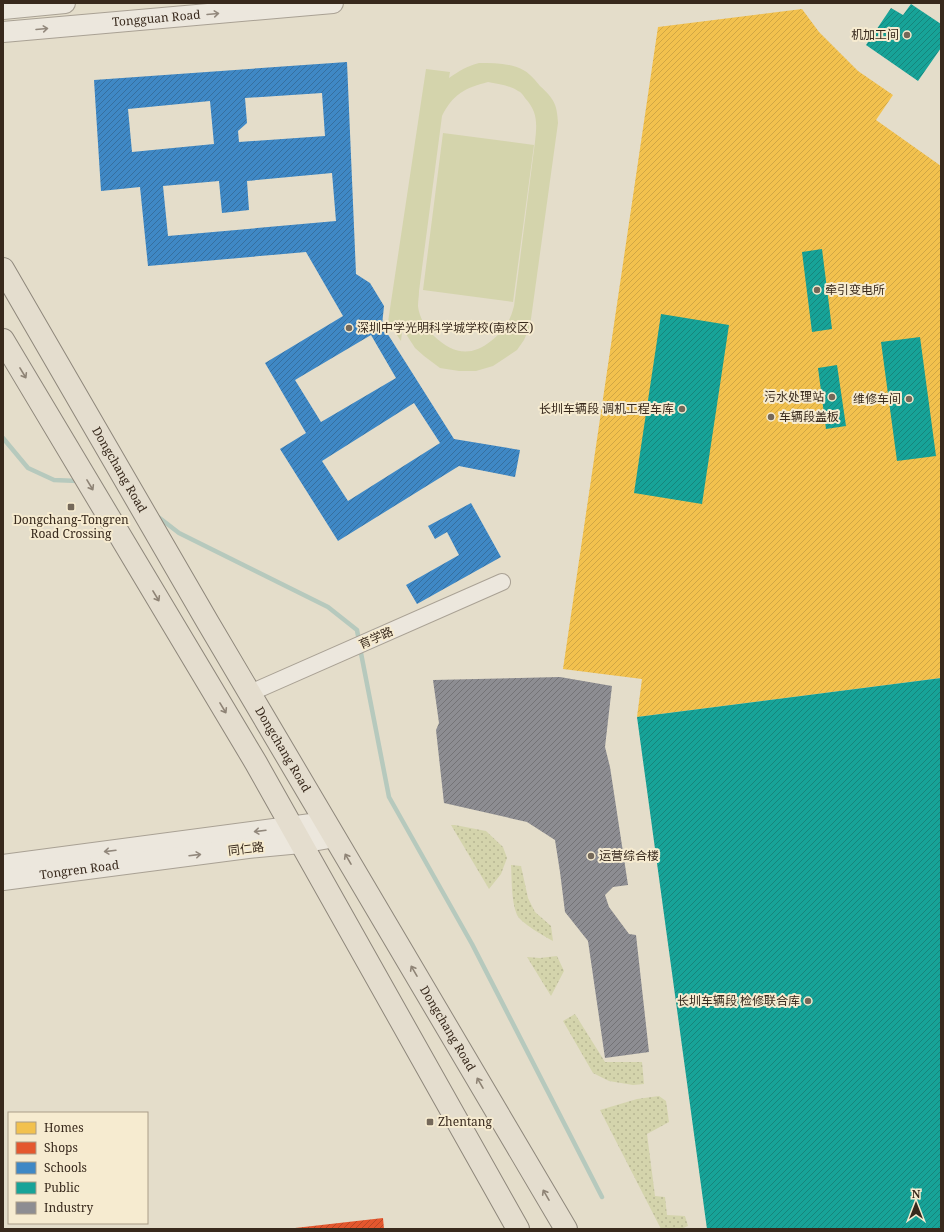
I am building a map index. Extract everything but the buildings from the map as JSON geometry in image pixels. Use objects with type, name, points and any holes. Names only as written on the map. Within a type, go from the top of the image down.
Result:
[{"type":"main road","name":"Dongchang Road","points":[[3,269],[250,694],[566,1229]]},
{"type":"main road","points":[[3,340],[248,749],[518,1229]]},
{"type":"street","points":[[3,9],[64,3]]},
{"type":"street","name":"Tongguan Road","points":[[3,32],[333,3]]},
{"type":"street","name":"育学路","points":[[250,694],[502,582]]},
{"type":"street","name":"同仁路","points":[[153,853],[330,830]]},
{"type":"street","name":"Tongren Road","points":[[3,865],[153,853]]},
{"type":"street","name":"Tongren Road","points":[[3,880],[153,853]]},
{"type":"green space","points":[[475,64],[503,64],[520,68],[527,72],[552,98],[556,106],[558,123],[530,326],[524,340],[517,350],[493,366],[476,371],[459,371],[440,368],[415,348],[406,334],[403,324],[401,341],[388,322],[426,69],[450,72],[449,78],[463,69]],"holes":[[[488,82],[515,89],[521,93],[529,103],[536,118],[535,142],[512,312],[506,326],[500,334],[491,341],[476,350],[461,351],[454,350],[441,342],[426,326],[421,318],[418,306],[419,291],[442,116],[446,108],[460,93]]]},
{"type":"green space","points":[[443,133],[534,145],[513,302],[423,290]]},
{"type":"green space","points":[[451,825],[486,831],[503,847],[507,858],[501,874],[489,889]]},
{"type":"green space","points":[[511,865],[521,866],[528,898],[535,912],[551,926],[553,941],[539,933],[517,915],[513,897]]},
{"type":"green space","points":[[557,956],[564,971],[551,996],[527,957],[540,958]]},
{"type":"green space","points":[[575,1014],[605,1062],[642,1062],[644,1084],[633,1085],[609,1081],[593,1073],[563,1021]]},
{"type":"green space","points":[[659,1096],[666,1101],[669,1122],[647,1134],[655,1196],[665,1197],[667,1215],[685,1216],[688,1226],[681,1229],[661,1229],[600,1110],[637,1099]]},
{"type":"waterway","points":[[3,438],[28,468],[54,480],[78,481]]},
{"type":"waterway","points":[[157,516],[179,533],[328,607],[357,630],[359,641]]},
{"type":"waterway","points":[[360,648],[389,797],[472,944],[602,1197]]},
{"type":"place","name":"机加工间","points":[[907,35]]},
{"type":"place","name":"牵引变电所","points":[[817,290]]},
{"type":"place","name":"深圳中学光明科学城学校(南校区)","points":[[349,328]]},
{"type":"place","name":"污水处理站","points":[[832,397]]},
{"type":"place","name":"维修车间","points":[[909,399]]},
{"type":"place","name":"长圳车辆段 调机工程车库","points":[[682,409]]},
{"type":"place","name":"车辆段盖板","points":[[771,417]]},
{"type":"place","name":"Dongchang-Tongren Road Crossing","points":[[71,507]]},
{"type":"place","name":"运营综合楼","points":[[591,856]]},
{"type":"place","name":"长圳车辆段 检修联合库","points":[[808,1001]]},
{"type":"place","name":"Zhentang","points":[[430,1122]]}]
